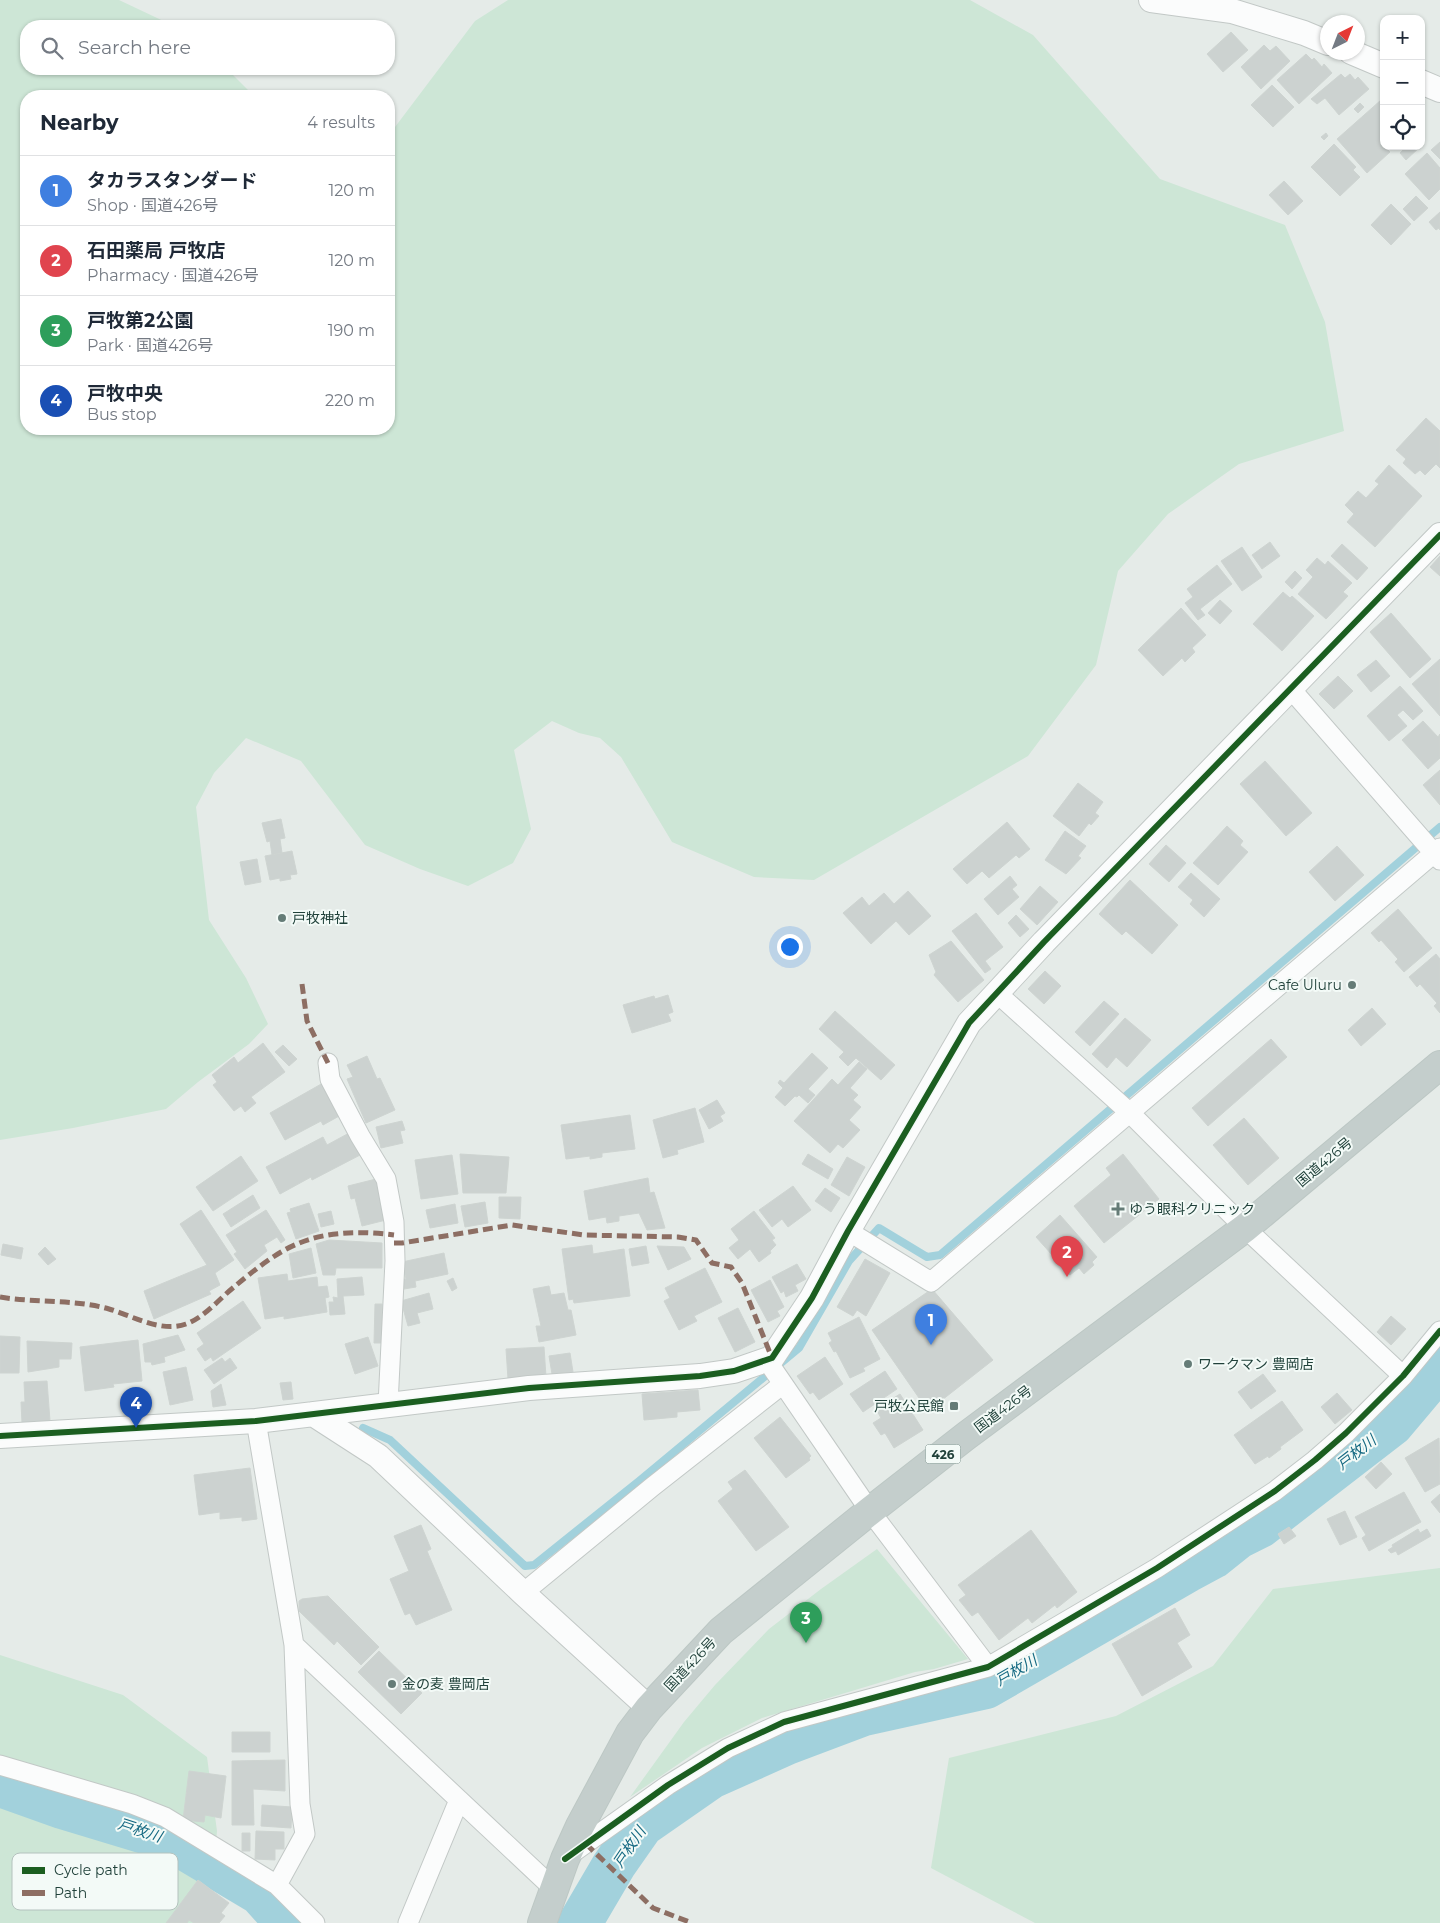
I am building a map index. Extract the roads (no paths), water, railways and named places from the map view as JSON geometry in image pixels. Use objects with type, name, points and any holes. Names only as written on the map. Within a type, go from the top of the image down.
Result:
[{"type":"highway","name":"国道426号","points":[[542,1923],[565,1859],[585,1814],[630,1733],[649,1708],[721,1631],[966,1436],[1245,1228],[1440,1065]]},
{"type":"street","points":[[1151,0],[1232,11],[1320,40]]},
{"type":"street","points":[[1365,58],[1380,64]]},
{"type":"street","points":[[1425,84],[1440,90]]},
{"type":"street","points":[[0,1436],[256,1421],[529,1388],[700,1376],[734,1371],[772,1358],[812,1298],[848,1231],[969,1023],[998,994],[1044,942],[1440,535]]},
{"type":"street","points":[[848,1231],[931,1282],[1129,1112],[1438,854],[1290,688]]},
{"type":"street","points":[[998,994],[1129,1112],[1245,1228],[1403,1376]]},
{"type":"street","points":[[328,1063],[330,1079],[360,1136],[386,1179],[393,1214],[394,1261],[388,1405]]},
{"type":"street","points":[[565,1859],[668,1785],[728,1748],[784,1722],[988,1666],[1157,1568],[1275,1491],[1346,1433],[1403,1376],[1440,1331]]},
{"type":"street","points":[[766,1359],[870,1511],[988,1666]]},
{"type":"street","points":[[523,1593],[652,1487],[783,1384]]},
{"type":"street","points":[[313,1414],[378,1456],[523,1593],[649,1708]]},
{"type":"street","points":[[256,1421],[294,1645],[300,1804],[305,1834],[277,1885]]},
{"type":"street","points":[[294,1645],[554,1889]]},
{"type":"street","points":[[0,1765],[132,1804],[165,1817],[277,1885],[315,1923]]},
{"type":"street","points":[[408,1923],[459,1800]]},
{"type":"waterway","points":[[363,1428],[390,1440],[525,1566],[534,1565],[639,1481],[799,1348],[849,1261],[879,1228],[927,1257],[940,1255],[1440,827]]},
{"type":"waterway","name":"戸枚川","points":[[580,1923],[614,1865],[642,1825],[711,1777],[787,1743],[864,1714],[986,1687],[1213,1557],[1238,1537],[1260,1526],[1392,1424],[1440,1367]]},
{"type":"waterway","name":"戸枚川","points":[[0,1785],[62,1807],[171,1840],[260,1893],[287,1923]]},
{"type":"place","name":"戸牧神社","points":[[282,918]]},
{"type":"place","name":"Cafe Uluru","points":[[1352,985]]},
{"type":"place","name":"ゆう眼科クリニック","points":[[1118,1209]]},
{"type":"place","name":"石田薬局 戸牧店","points":[[1067,1277]]},
{"type":"place","name":"タカラスタンダード","points":[[931,1345]]},
{"type":"place","name":"ワークマン 豊岡店","points":[[1188,1364]]},
{"type":"place","name":"戸牧公民館","points":[[954,1406]]},
{"type":"place","name":"戸牧中央","points":[[136,1428]]},
{"type":"place","name":"戸牧第2公園","points":[[806,1643]]},
{"type":"place","name":"金の麦 豊岡店","points":[[392,1684]]}]
